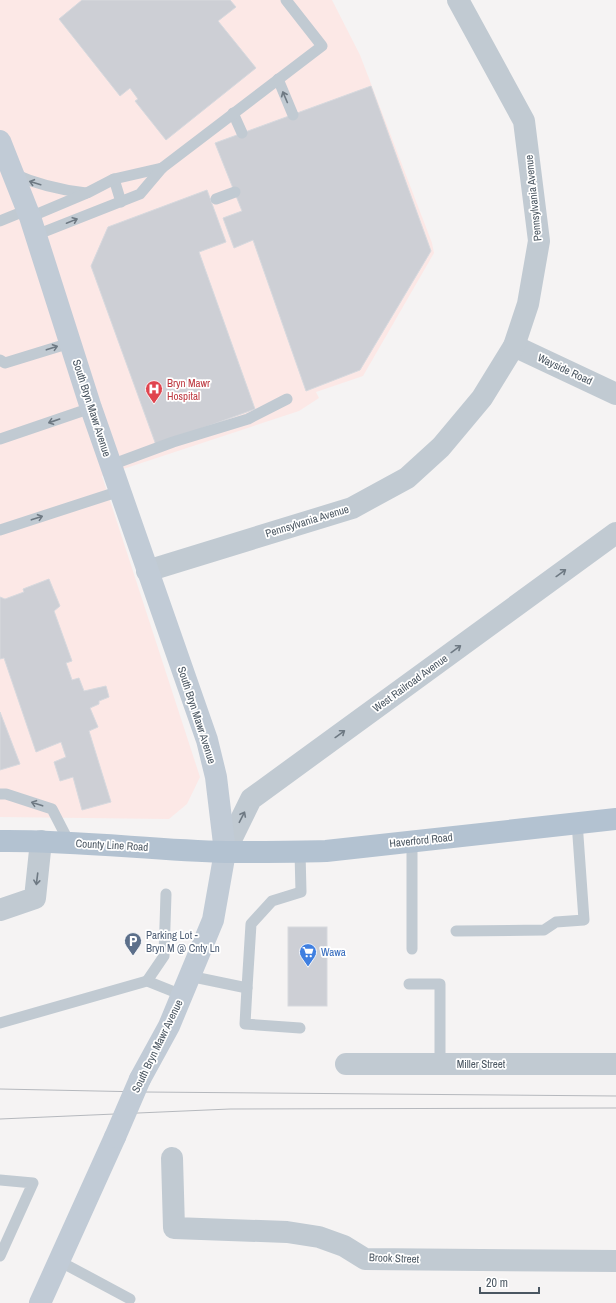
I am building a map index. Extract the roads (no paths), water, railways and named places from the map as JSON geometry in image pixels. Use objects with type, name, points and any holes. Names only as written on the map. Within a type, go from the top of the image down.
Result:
[{"type":"main road","name":"South Bryn Mawr Avenue","points":[[0,142],[31,221],[91,408],[207,740],[216,777],[224,852],[213,920],[169,1026],[140,1079],[40,1303]]},
{"type":"main road","name":"Haverford Road","points":[[224,852],[300,852],[616,819]]},
{"type":"main road","name":"County Line Road","points":[[0,841],[69,842],[224,852]]},
{"type":"street","name":"Pennsylvania Avenue","points":[[147,571],[352,508],[406,478],[441,447],[482,398],[514,346],[528,304],[539,241],[524,121],[458,0]]},
{"type":"street","name":"Wayside Road","points":[[514,346],[616,394]]},
{"type":"street","name":"West Railroad Avenue","points":[[224,852],[251,799],[616,533]]},
{"type":"street","points":[[0,910],[34,898],[41,841]]},
{"type":"street","name":"Miller Street","points":[[346,1064],[616,1064]]},
{"type":"street","name":"Brook Street","points":[[172,1158],[174,1228],[287,1232],[319,1236],[344,1246],[365,1258],[616,1261]]},
{"type":"lane","points":[[0,221],[31,221],[121,202],[140,194],[162,168],[322,46],[286,0]]},
{"type":"lane","points":[[278,79],[292,115]]},
{"type":"lane","points":[[233,113],[242,133]]},
{"type":"lane","points":[[31,221],[114,179],[162,168]]},
{"type":"lane","points":[[13,174],[32,183],[58,189],[87,193]]},
{"type":"lane","points":[[114,179],[121,202]]},
{"type":"lane","points":[[216,199],[235,192]]},
{"type":"lane","points":[[0,360],[5,363],[70,343]]},
{"type":"lane","points":[[111,466],[173,442],[248,419],[287,399]]},
{"type":"lane","points":[[0,439],[91,408]]},
{"type":"lane","points":[[0,530],[120,491]]},
{"type":"lane","points":[[0,794],[6,794],[52,809],[69,842]]},
{"type":"lane","points":[[456,931],[544,930],[556,922],[584,920],[577,822]]},
{"type":"lane","points":[[412,841],[412,949]]},
{"type":"lane","points":[[300,852],[301,892],[272,902],[251,924],[245,1024],[300,1028]]},
{"type":"lane","points":[[147,981],[164,956],[166,894]]},
{"type":"lane","points":[[0,1022],[147,981],[186,985],[247,988]]},
{"type":"lane","points":[[409,984],[440,984],[440,1064]]},
{"type":"lane","points":[[0,1180],[33,1184],[0,1256]]},
{"type":"lane","points":[[59,1260],[130,1299]]},
{"type":"tram line","points":[[0,1089],[145,1092],[616,1096]]},
{"type":"tram line","points":[[0,1119],[230,1109],[616,1108]]},
{"type":"place","name":"Bryn Mawr Hospital","points":[[154,404]]},
{"type":"place","name":"Parking Lot - Bryn M @ Cnty Ln","points":[[133,956]]},
{"type":"place","name":"Wawa","points":[[308,967]]}]
